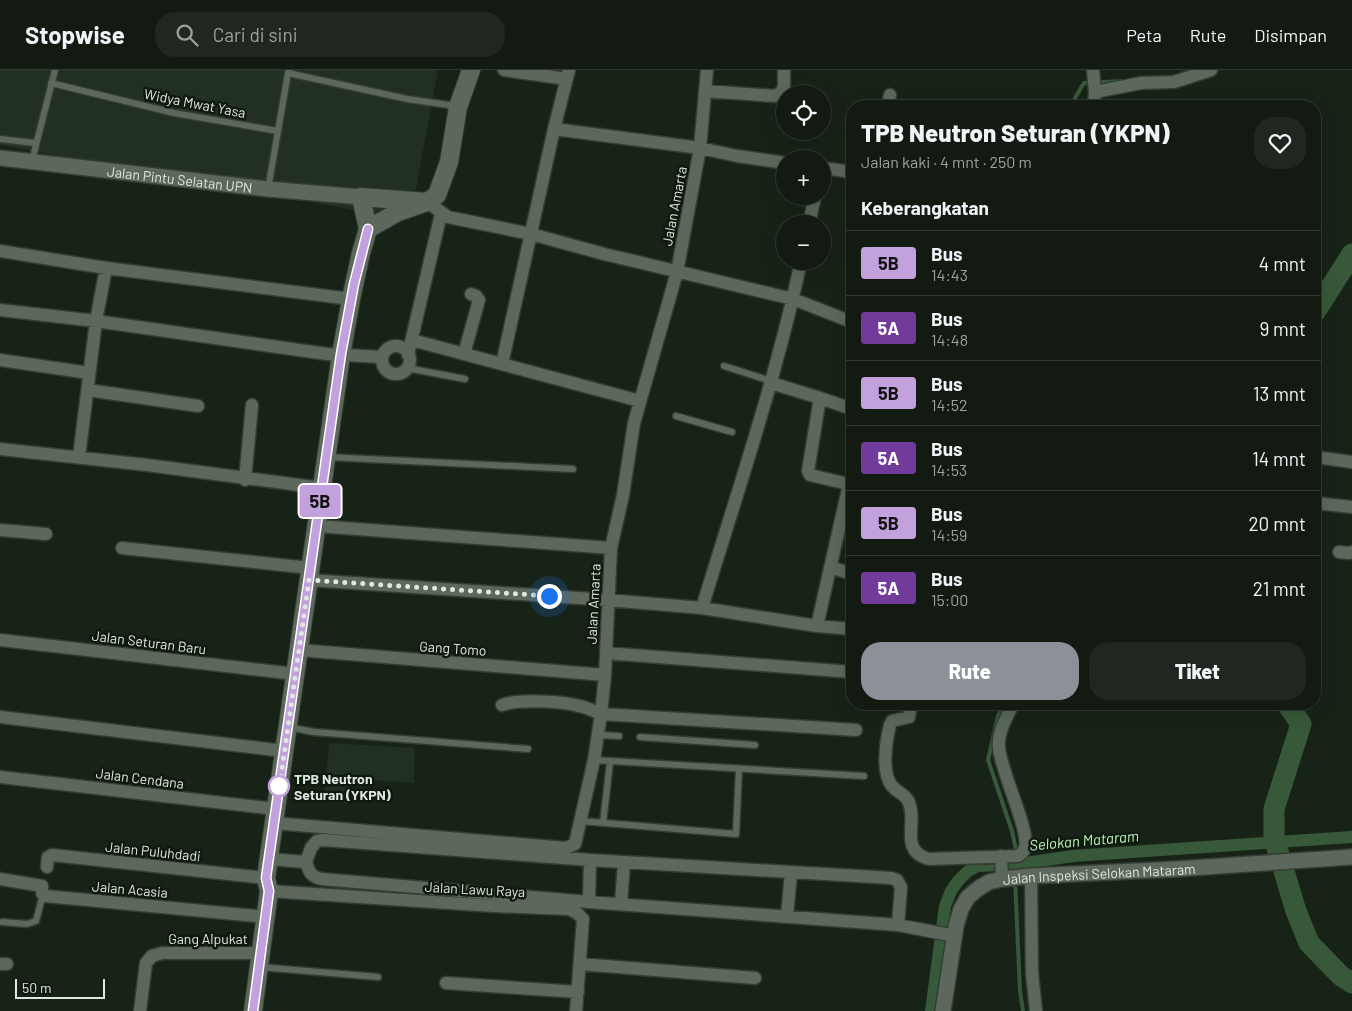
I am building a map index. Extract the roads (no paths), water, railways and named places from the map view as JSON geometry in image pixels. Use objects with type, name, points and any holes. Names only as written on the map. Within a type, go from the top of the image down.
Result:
[{"type":"main road","points":[[368,229],[398,212],[427,202],[437,195],[450,162],[458,107],[471,70]]},
{"type":"main road","points":[[253,1011],[266,917],[269,860],[341,354],[351,299],[368,229],[360,197],[427,202]]},
{"type":"street","points":[[502,364],[554,129],[568,75],[504,70]]},
{"type":"street","name":"Jalan Amarta","points":[[275,816],[566,848],[575,844],[594,760],[596,735],[601,714],[605,675],[611,548],[623,495],[634,424],[677,272],[700,148],[707,70]]},
{"type":"street","points":[[705,91],[774,96],[781,93],[784,86],[784,70]]},
{"type":"street","points":[[1094,100],[1094,81],[1174,82],[1211,70]]},
{"type":"street","points":[[554,129],[700,148],[776,162]]},
{"type":"street","name":"Jalan Pintu Selatan UPN","points":[[0,158],[32,157],[268,189],[360,197]]},
{"type":"street","points":[[831,169],[846,171]]},
{"type":"street","points":[[427,202],[441,214],[448,217],[531,234],[604,254],[793,299],[846,320]]},
{"type":"street","points":[[408,355],[403,349],[395,347],[387,350],[382,357],[383,366],[390,373],[399,374],[409,364],[408,355],[441,214]]},
{"type":"street","points":[[0,251],[106,268],[351,299]]},
{"type":"street","points":[[79,457],[96,321],[106,268]]},
{"type":"street","points":[[702,608],[771,382],[799,270]]},
{"type":"street","points":[[464,354],[479,300],[471,294]]},
{"type":"street","points":[[0,310],[96,321],[327,354],[382,357]]},
{"type":"street","points":[[412,340],[640,401]]},
{"type":"street","points":[[0,360],[89,373]]},
{"type":"street","points":[[771,382],[846,407]]},
{"type":"street","points":[[88,390],[198,406]]},
{"type":"street","points":[[820,398],[808,471],[810,475],[846,484]]},
{"type":"street","points":[[245,480],[252,404]]},
{"type":"street","points":[[0,449],[79,457],[245,480],[322,488]]},
{"type":"street","points":[[1321,458],[1352,462]]},
{"type":"street","points":[[818,626],[846,498]]},
{"type":"street","points":[[1321,504],[1352,507]]},
{"type":"street","points":[[317,526],[611,548]]},
{"type":"street","points":[[0,530],[46,534]]},
{"type":"street","points":[[122,548],[310,574],[702,608],[846,628]]},
{"type":"street","points":[[1338,552],[1348,554],[1352,552]]},
{"type":"street","points":[[830,567],[846,572]]},
{"type":"street","name":"Jalan Seturan Baru","points":[[0,640],[295,674]]},
{"type":"street","name":"Gang Tomo","points":[[299,650],[605,675]]},
{"type":"street","points":[[606,653],[846,672]]},
{"type":"street","points":[[502,705],[543,702],[579,705],[601,714],[856,730]]},
{"type":"street","points":[[911,710],[909,717],[892,721],[886,758],[887,778],[893,787],[906,797],[910,804],[912,814],[911,845],[915,852],[922,857],[1002,869],[1025,849],[1022,824],[1008,786],[999,749],[1001,734],[1011,710]]},
{"type":"street","points":[[0,717],[284,751]]},
{"type":"street","name":"Jalan Cendana","points":[[0,777],[275,816]]},
{"type":"street","points":[[898,925],[901,887],[897,880],[890,878],[590,860],[323,840],[317,841],[311,848],[306,862],[310,874],[322,879],[589,902],[898,925],[950,935]]},
{"type":"street","name":"Jalan Puluhdadi","points":[[47,868],[48,857],[52,855],[268,884]]},
{"type":"street","name":"Jalan Inspeksi Selokan Mataram","points":[[943,1011],[950,935],[968,897],[1002,869],[1027,877],[1352,857]]},
{"type":"street","points":[[269,860],[306,862]]},
{"type":"street","points":[[589,902],[590,860]]},
{"type":"street","points":[[621,904],[624,862]]},
{"type":"street","points":[[787,916],[791,873]]},
{"type":"street","points":[[1027,877],[1036,1011]]},
{"type":"street","name":"Jalan Acasia","points":[[0,879],[42,886],[43,894],[266,917]]},
{"type":"street","name":"Jalan Lawu Raya","points":[[268,884],[494,906],[569,909],[583,919],[576,1011]]},
{"type":"street","name":"Gang Alpukat","points":[[140,1011],[146,963],[152,956],[162,952],[260,960]]},
{"type":"street","points":[[580,964],[755,978]]},
{"type":"street","points":[[446,983],[578,992]]},
{"type":"lane","points":[[32,157],[55,70]]},
{"type":"lane","points":[[268,189],[288,71],[407,99],[458,107]]},
{"type":"lane","name":"Widya Mwat Yasa","points":[[51,83],[174,113],[278,131]]},
{"type":"lane","points":[[0,139],[35,143]]},
{"type":"lane","points":[[724,366],[771,382]]},
{"type":"lane","points":[[406,368],[465,379]]},
{"type":"lane","points":[[676,416],[732,432]]},
{"type":"lane","points":[[326,457],[573,469]]},
{"type":"lane","points":[[288,727],[314,732],[528,749]]},
{"type":"lane","points":[[596,735],[620,736]]},
{"type":"lane","points":[[640,737],[755,745]]},
{"type":"lane","points":[[594,760],[864,776]]},
{"type":"lane","points":[[603,823],[610,762]]},
{"type":"lane","points":[[581,821],[736,834],[739,769]]},
{"type":"lane","points":[[2,922],[27,924],[36,921],[43,894]]},
{"type":"lane","points":[[260,960],[378,977]]},
{"type":"waterway","points":[[1075,100],[1084,83],[1123,81]]},
{"type":"waterway","points":[[1321,303],[1352,254]]},
{"type":"waterway","points":[[1002,710],[998,716],[988,760],[1012,831],[1019,864],[1017,874]]},
{"type":"waterway","points":[[1291,710],[1301,724],[1274,809],[1274,838],[1296,911],[1309,943],[1341,976],[1352,983]]},
{"type":"waterway","name":"Selokan Mataram","points":[[931,1011],[945,906],[951,891],[958,881],[968,871],[978,866],[1019,864],[1073,856],[1352,837]]},
{"type":"waterway","points":[[1015,880],[1020,991],[1023,1011]]},
{"type":"place","name":"TPB Neutron Seturan (YKPN)","points":[[279,786]]}]
